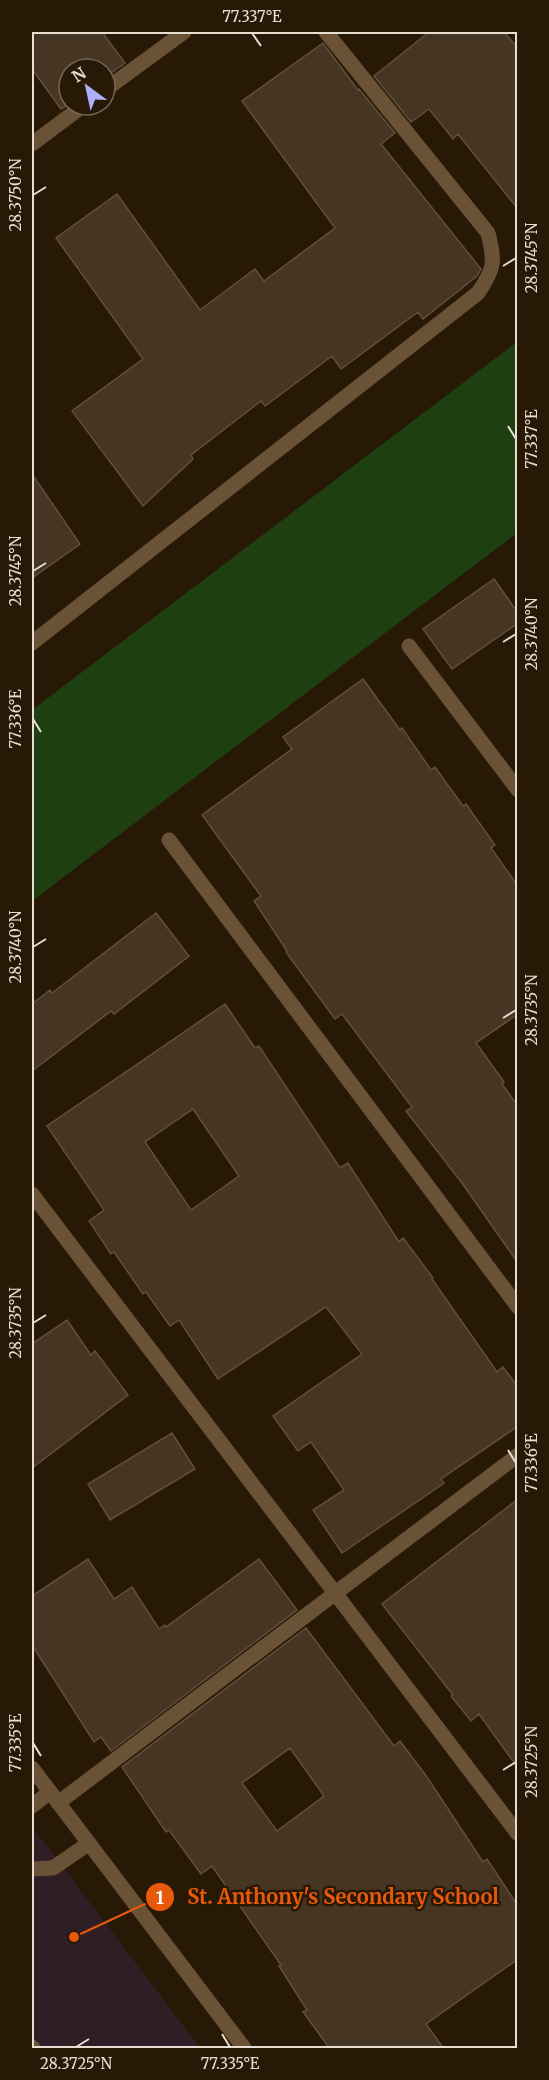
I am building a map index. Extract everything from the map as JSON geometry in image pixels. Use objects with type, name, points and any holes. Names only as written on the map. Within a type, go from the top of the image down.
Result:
[{"type":"street","points":[[117,81],[184,32]]},
{"type":"street","points":[[32,643],[478,293],[491,273],[493,254],[488,234],[326,32]]},
{"type":"street","points":[[32,144],[68,117]]},
{"type":"street","points":[[409,646],[518,790]]},
{"type":"street","points":[[169,840],[518,1307]]},
{"type":"street","points":[[32,1194],[518,1834]]},
{"type":"street","points":[[32,1806],[54,1798],[335,1593],[518,1455]]},
{"type":"street","points":[[32,1768],[244,2049]]},
{"type":"street","points":[[32,1869],[53,1868],[88,1844]]},
{"type":"shaded area","points":[[32,1826],[200,2048],[32,2048]]},
{"type":"green space","points":[[517,342],[517,533],[32,901],[32,710]]},
{"type":"building","points":[[32,32],[102,32],[125,63],[117,69],[117,57],[57,57],[57,103],[32,69]]},
{"type":"building","points":[[429,32],[504,32],[518,48],[518,209],[458,134],[453,139],[429,109],[411,122],[374,76]]},
{"type":"building","points":[[323,43],[358,90],[395,133],[381,144],[481,269],[477,276],[423,319],[418,312],[341,369],[332,356],[265,406],[261,401],[191,455],[193,459],[143,506],[72,411],[143,359],[56,238],[117,194],[200,310],[255,269],[264,281],[335,228],[242,101]]},
{"type":"building","points":[[32,474],[80,544],[32,578]]},
{"type":"building","points":[[494,579],[518,613],[518,623],[452,669],[423,629]]},
{"type":"building","points":[[363,679],[400,730],[402,728],[431,770],[435,767],[463,806],[466,804],[495,845],[491,848],[518,886],[518,1014],[476,1043],[518,1106],[518,1263],[462,1183],[406,1111],[412,1107],[342,1014],[335,1019],[286,952],[254,901],[261,896],[202,815],[292,749],[283,737]]},
{"type":"building","points":[[156,913],[189,956],[114,1014],[111,1011],[32,1071],[32,1004],[50,990],[52,993]]},
{"type":"building","points":[[225,1004],[255,1048],[259,1046],[340,1168],[348,1163],[399,1242],[403,1238],[497,1372],[503,1367],[518,1387],[518,1426],[441,1479],[444,1483],[342,1553],[313,1510],[344,1490],[311,1442],[298,1451],[273,1416],[362,1354],[326,1307],[218,1379],[179,1320],[170,1326],[146,1292],[143,1294],[114,1252],[111,1254],[89,1221],[104,1210],[47,1126]],"holes":[[[193,1109],[239,1176],[191,1210],[145,1142]]]},
{"type":"building","points":[[67,1320],[91,1355],[95,1351],[128,1395],[32,1468],[32,1344]]},
{"type":"building","points":[[172,1433],[195,1469],[110,1520],[88,1484]]},
{"type":"building","points":[[518,1499],[518,1768],[479,1714],[471,1721],[382,1604]]},
{"type":"building","points":[[88,1559],[114,1599],[132,1587],[159,1629],[165,1625],[166,1627],[259,1559],[297,1610],[111,1751],[101,1737],[94,1742],[32,1645],[32,1596]]},
{"type":"building","points":[[306,1628],[394,1746],[400,1741],[427,1777],[483,1862],[487,1859],[518,1906],[518,1959],[426,2024],[444,2049],[330,2049],[303,2012],[307,2010],[279,1966],[281,1965],[212,1866],[201,1874],[169,1830],[166,1832],[122,1767]],"holes":[[[290,1748],[324,1796],[277,1831],[242,1783]]]},
{"type":"place","name":"St. Anthony's Secondary School","points":[[74,1937]]}]
